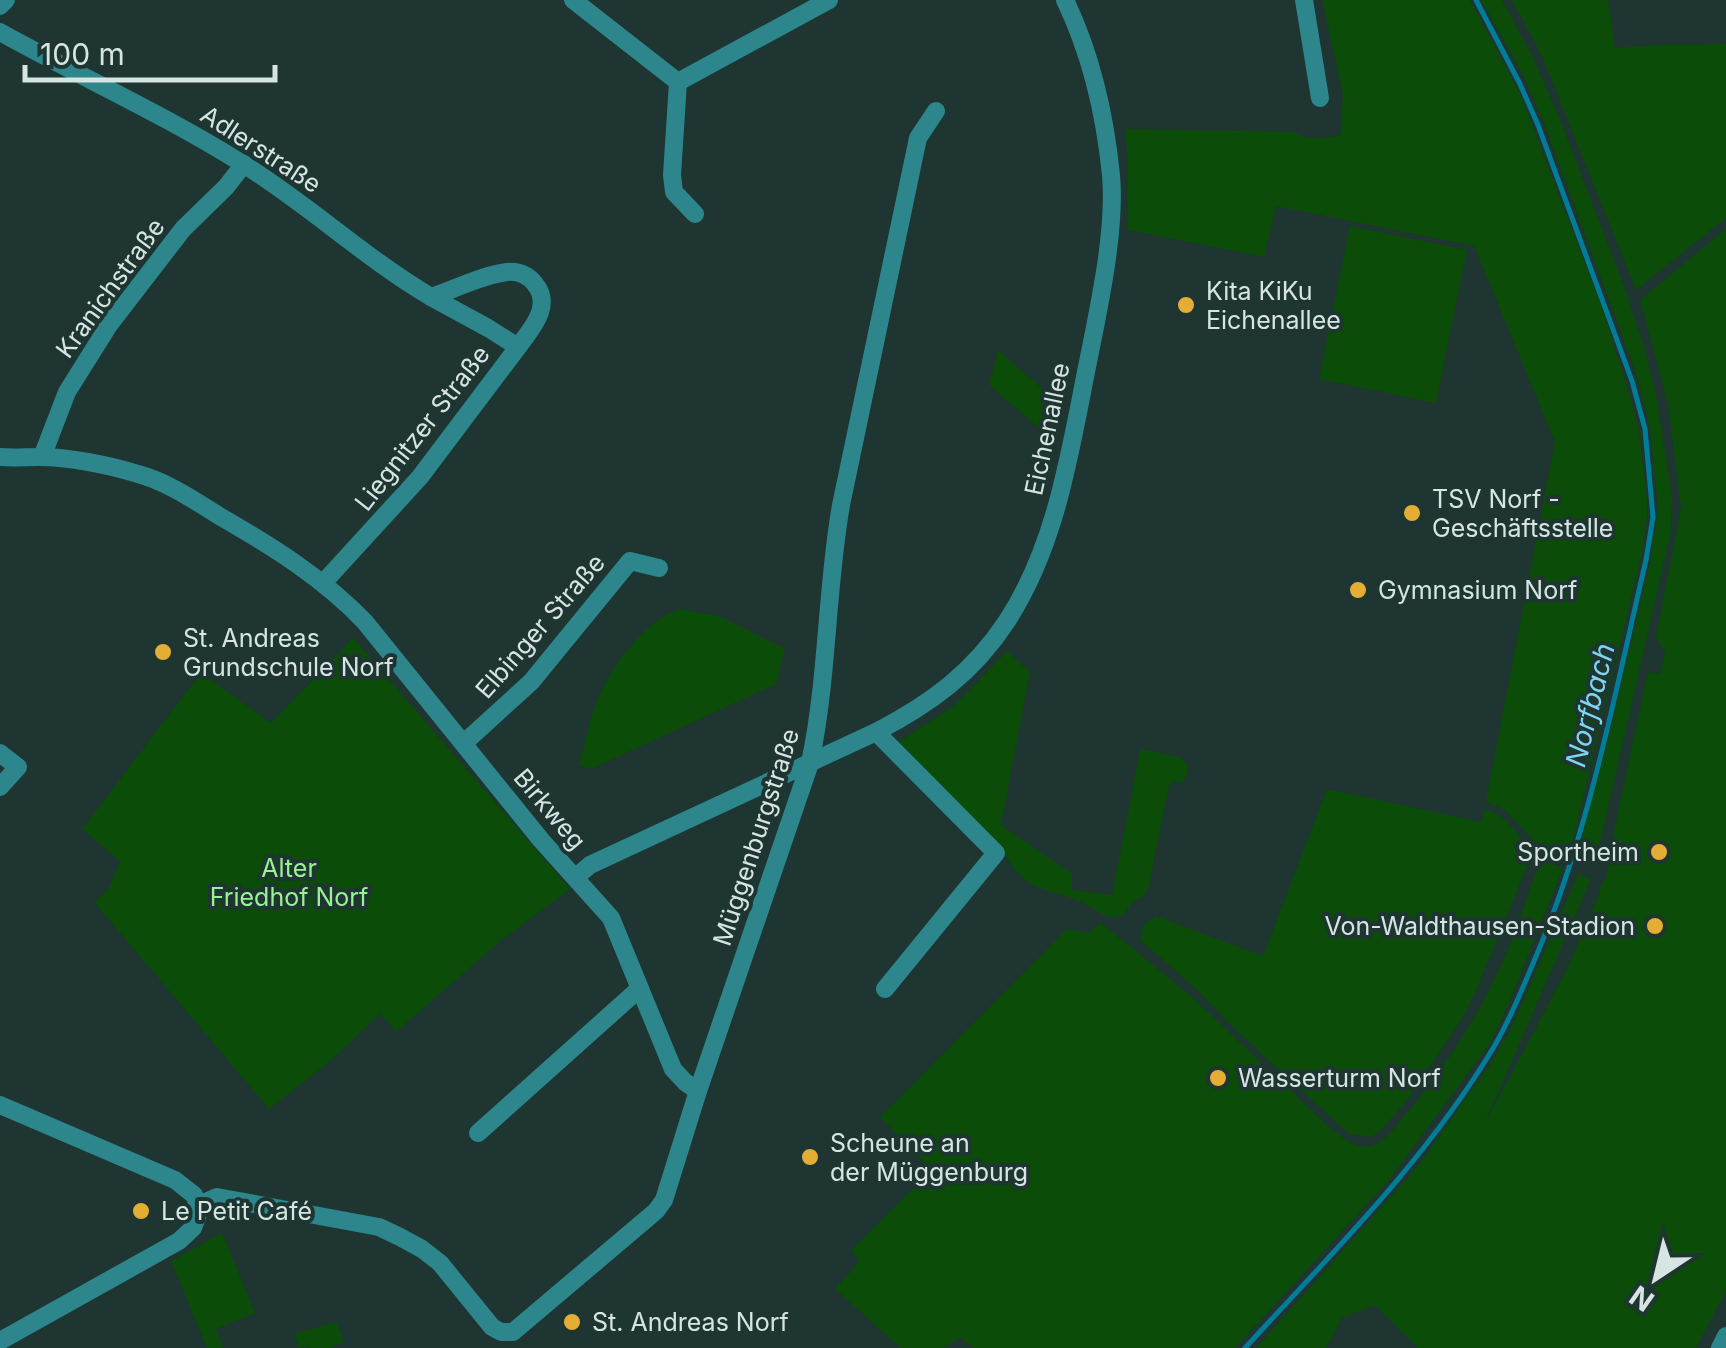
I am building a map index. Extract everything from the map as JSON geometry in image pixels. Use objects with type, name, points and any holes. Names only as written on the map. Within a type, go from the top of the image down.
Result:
[{"type":"street","points":[[0,6],[6,0]]},
{"type":"street","points":[[572,0],[678,82]]},
{"type":"street","points":[[678,82],[829,0]]},
{"type":"street","name":"Eichenallee","points":[[576,877],[590,864],[876,732],[934,699],[998,633],[1030,580],[1062,488],[1102,286],[1110,222],[1112,178],[1094,80],[1065,0]]},
{"type":"street","points":[[1304,0],[1320,98]]},
{"type":"street","name":"Adlerstraße","points":[[0,32],[156,112],[244,164],[390,273],[431,298]]},
{"type":"street","points":[[678,82],[674,192],[695,214]]},
{"type":"street","name":"Müggenburgstraße","points":[[514,1340],[664,1200],[810,763],[820,717],[832,556],[918,138],[936,111]]},
{"type":"street","name":"Kranichstraße","points":[[42,457],[67,392],[110,324],[183,228],[244,164]]},
{"type":"street","name":"Liegnitzer Straße","points":[[324,582],[420,477],[518,347],[538,318],[542,303],[538,286],[524,274],[504,272],[431,298]]},
{"type":"street","name":"Liegnitzer Straße","points":[[431,298],[518,347]]},
{"type":"street","name":"Birkweg","points":[[0,456],[42,457],[150,478],[197,502],[324,582],[365,622],[541,840],[611,918],[674,1069],[698,1091]]},
{"type":"street","name":"Elbinger Straße","points":[[464,743],[531,682],[630,561],[659,568]]},
{"type":"street","points":[[876,732],[996,853],[885,989]]},
{"type":"street","points":[[0,753],[18,767],[0,787]]},
{"type":"street","points":[[478,1133],[639,989]]},
{"type":"street","points":[[0,1106],[168,1177],[198,1200],[193,1228],[179,1240],[0,1341]]},
{"type":"street","points":[[198,1213],[218,1196],[379,1227],[440,1262],[492,1326],[514,1340]]},
{"type":"street","points":[[1720,1348],[1726,1336]]},
{"type":"green space","points":[[1322,0],[1470,0],[1519,92],[1602,308],[1629,393],[1639,430],[1647,519],[1569,856],[1536,843],[1505,810],[1486,801],[1555,442],[1474,246],[1276,206],[1264,257],[1128,230],[1125,129],[1340,136],[1343,94]]},
{"type":"green space","points":[[1481,0],[1502,0],[1560,119],[1645,351],[1672,495],[1671,531],[1595,865],[1576,858],[1651,558],[1658,509],[1650,429],[1638,379],[1544,123],[1524,77]]},
{"type":"green space","points":[[1512,0],[1608,0],[1615,48],[1726,44],[1726,218],[1636,290],[1542,56]]},
{"type":"green space","points":[[1350,226],[1467,250],[1436,403],[1319,379]]},
{"type":"green space","name":"Von-Waldthausen-Stadion","points":[[1726,229],[1726,1291],[1696,1348],[1418,1348],[1375,1305],[1342,1318],[1326,1348],[1256,1348],[1418,1166],[1511,1029],[1578,874],[1591,879],[1484,1125],[1566,971],[1606,878],[1648,672],[1660,674],[1665,652],[1656,637],[1681,507],[1668,404],[1640,300]]},
{"type":"green space","points":[[998,350],[1060,404],[1051,438],[989,385]]},
{"type":"green space","points":[[679,609],[719,616],[785,649],[776,684],[591,769],[579,765],[596,704],[613,670],[642,634]]},
{"type":"green space","name":"Alter Friedhof Norf","points":[[353,638],[570,889],[503,939],[397,1031],[380,1014],[330,1061],[269,1109],[94,902],[109,888],[120,861],[82,829],[201,673],[271,723]]},
{"type":"green space","points":[[1007,651],[1030,672],[1001,825],[1072,874],[1072,890],[1112,895],[1140,751],[1180,757],[1188,765],[1183,782],[1173,781],[1169,786],[1148,889],[1118,917],[1105,916],[1029,882],[1011,865],[1003,850],[895,744],[954,706]]},
{"type":"green space","points":[[1327,789],[1481,822],[1485,809],[1506,821],[1533,852],[1461,1020],[1408,1099],[1372,1137],[1351,1134],[1338,1124],[1140,940],[1144,925],[1156,916],[1263,956]]},
{"type":"green space","points":[[1541,858],[1563,868],[1490,1043],[1389,1180],[1235,1348],[974,1348],[960,1337],[943,1348],[901,1348],[835,1289],[860,1261],[851,1251],[932,1170],[880,1117],[1067,929],[1088,933],[1101,923],[1190,995],[1332,1130],[1351,1143],[1367,1146],[1383,1140],[1395,1127],[1461,1040],[1504,959]]},
{"type":"green space","points":[[222,1233],[255,1313],[216,1329],[223,1348],[207,1348],[171,1261]]},
{"type":"green space","points":[[336,1322],[344,1342],[329,1348],[299,1348],[294,1334]]},
{"type":"waterway","name":"Norfbach","points":[[1245,1348],[1407,1168],[1466,1091],[1505,1027],[1556,907],[1587,809],[1646,560],[1653,517],[1645,429],[1632,381],[1538,125],[1476,0]]},
{"type":"place","name":"Kita KiKu Eichenallee","points":[[1186,305]]},
{"type":"place","name":"TSV Norf - Geschäftsstelle","points":[[1412,513]]},
{"type":"place","name":"Gymnasium Norf","points":[[1358,590]]},
{"type":"place","name":"St. Andreas Grundschule Norf","points":[[163,652]]},
{"type":"place","name":"Sportheim","points":[[1659,852]]},
{"type":"place","name":"Von-Waldthausen-Stadion","points":[[1655,926]]},
{"type":"place","name":"Wasserturm Norf","points":[[1218,1078]]},
{"type":"place","name":"Scheune an der Müggenburg","points":[[810,1157]]},
{"type":"place","name":"Le Petit Café","points":[[141,1211]]},
{"type":"place","name":"St. Andreas Norf","points":[[572,1322]]}]
